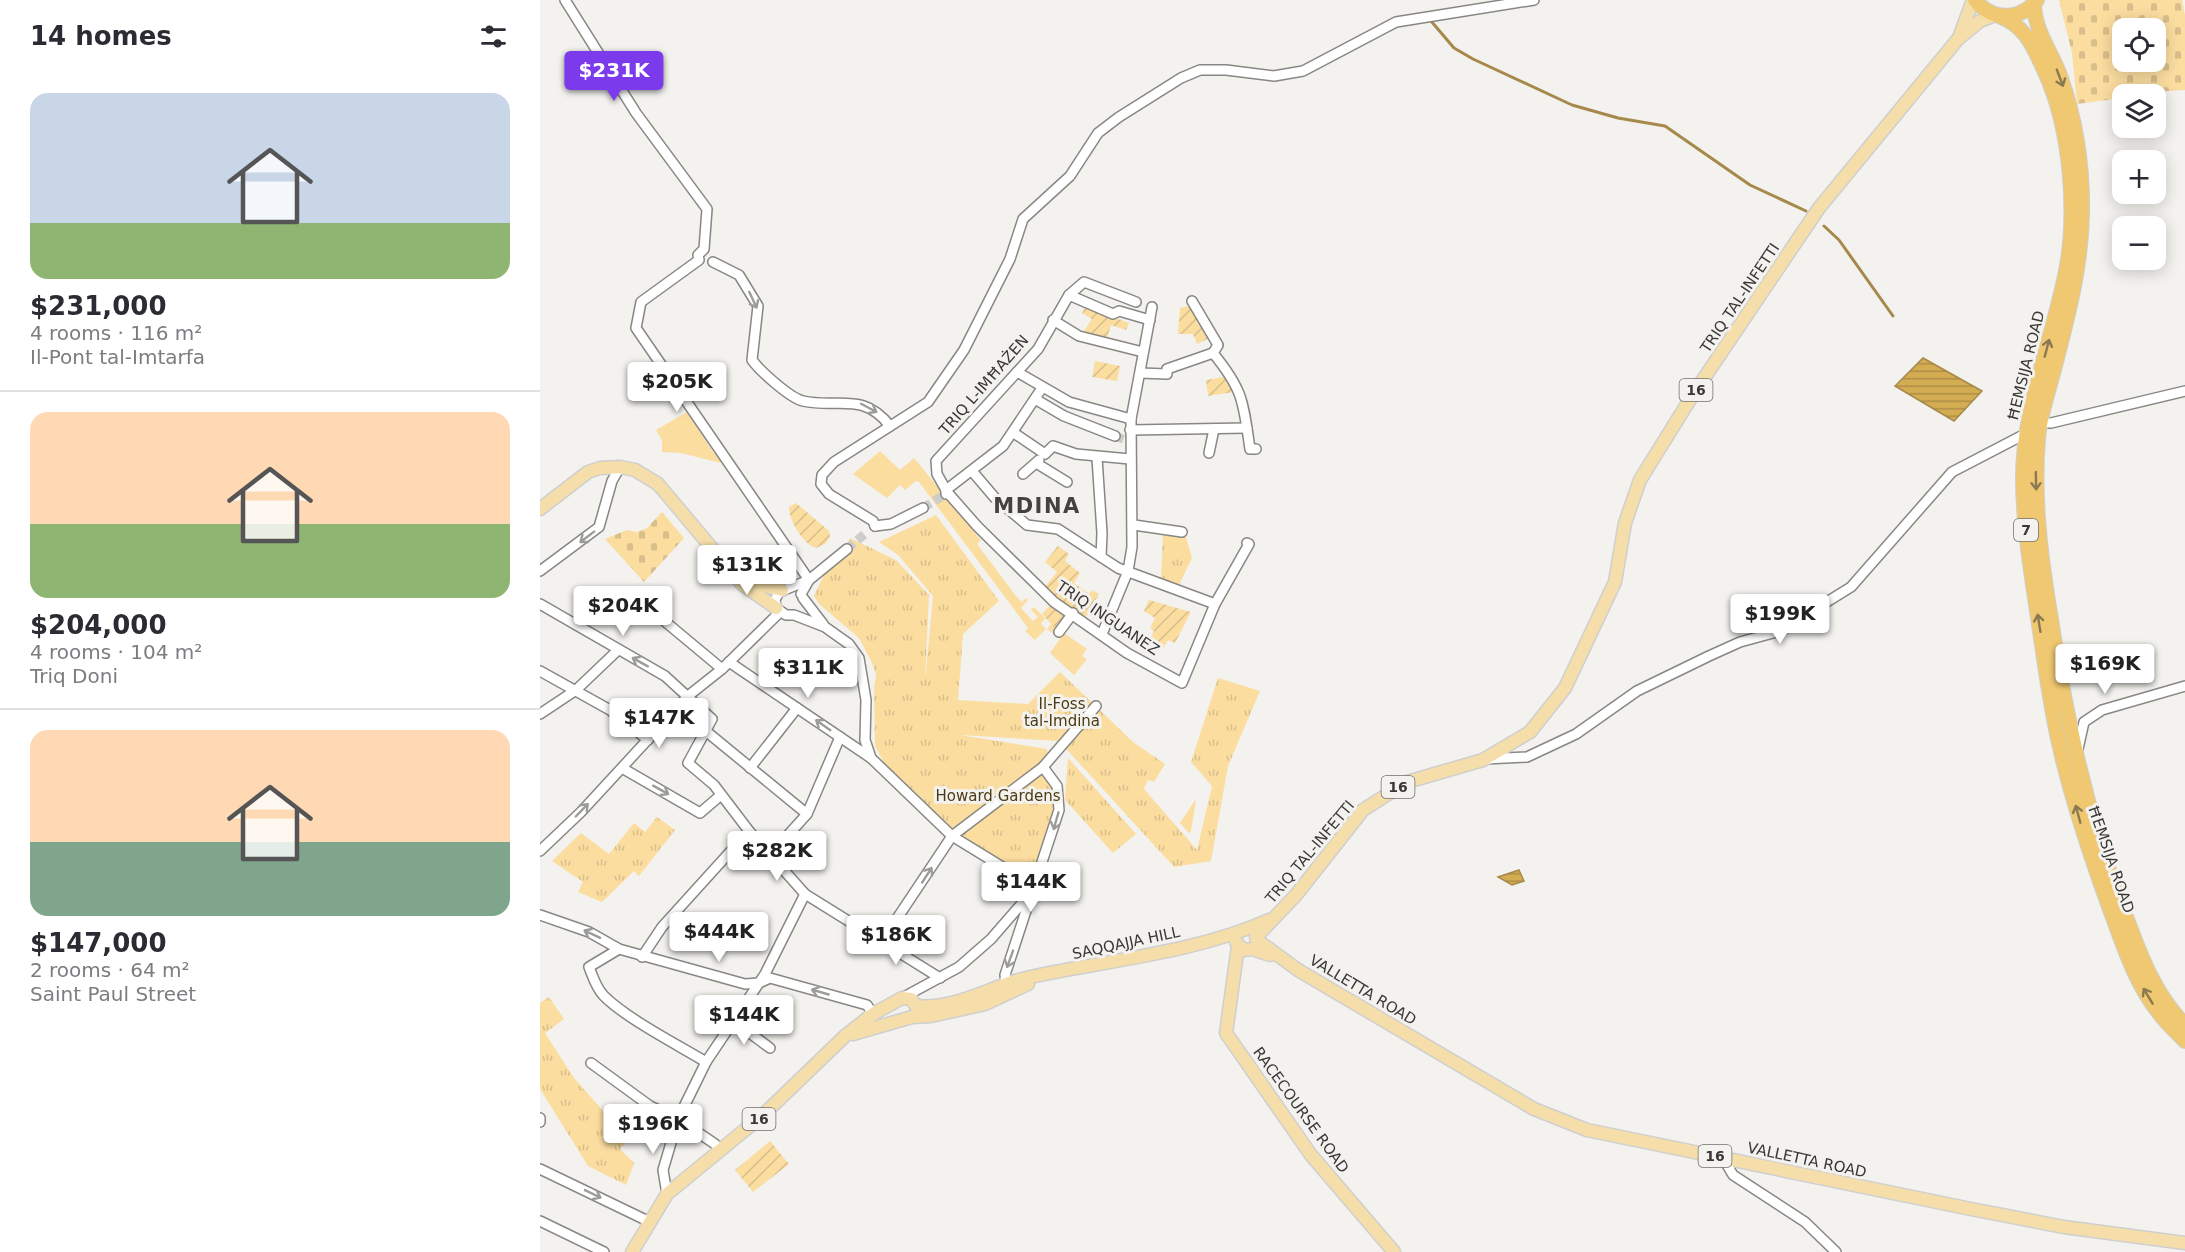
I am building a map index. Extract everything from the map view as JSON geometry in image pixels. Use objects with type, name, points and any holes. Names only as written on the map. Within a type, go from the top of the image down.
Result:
[{"type":"highway","name":"7","points":[[1974,0],[1987,11],[1997,15],[2018,14],[2035,2]]},
{"type":"highway","name":"ĦEMSIJA ROAD","points":[[2035,2],[2039,33],[2060,75],[2069,103],[2077,142],[2082,215],[2074,294],[2040,423],[2036,475],[2037,513],[2062,697],[2093,821],[2140,956],[2163,996],[2185,1025]]},
{"type":"highway","name":"ĦEMSIJA ROAD","points":[[1997,15],[2016,22],[2032,43],[2058,106],[2068,155],[2071,215],[2066,275],[2032,401],[2023,475],[2024,517],[2059,743],[2083,833],[2123,946],[2158,1013],[2185,1041]]},
{"type":"main road","name":"TRIQ TAL-INFETTI","points":[[1958,39],[1974,0]]},
{"type":"main road","name":"TRIQ TAL-INFETTI","points":[[1247,941],[1296,895],[1363,810],[1407,782],[1483,760],[1530,732],[1565,688],[1615,582],[1625,523],[1640,480],[1694,393],[1819,208],[1958,39],[1980,21],[1997,15]]},
{"type":"main road","points":[[540,508],[588,472],[620,467],[635,470],[658,484],[742,584],[778,610]]},
{"type":"main road","points":[[729,567],[753,582],[795,592]]},
{"type":"main road","name":"SAQQAJJA HILL","points":[[911,1014],[927,1007],[979,996],[1006,984],[1211,940],[1223,946],[1247,941]]},
{"type":"main road","name":"VALLETTA ROAD","points":[[1247,941],[1285,961],[1534,1109],[1587,1130],[2052,1225],[2185,1243]]},
{"type":"main road","name":"RACECOURSE ROAD","points":[[1247,941],[1236,970],[1227,1033],[1311,1155],[1394,1252]]},
{"type":"main road","name":"SAQQAJJA HILL","points":[[911,1014],[931,1016],[985,1004],[1048,975]]},
{"type":"main road","points":[[911,999],[911,1014],[897,1012],[899,1000],[911,999]]},
{"type":"main road","name":"16","points":[[632,1252],[667,1194],[763,1115],[845,1036],[873,1014],[899,1000]]},
{"type":"main road","points":[[873,1014],[892,1021]]},
{"type":"main road","name":"16","points":[[845,1036],[911,1014]]},
{"type":"street","points":[[564,0],[636,113],[707,209],[705,249],[698,255],[699,260]]},
{"type":"street","points":[[875,526],[873,521],[829,495],[820,479],[834,462],[928,402],[957,363],[1006,269],[1023,219],[1070,176],[1098,133],[1181,78],[1200,70],[1226,70],[1274,76],[1304,71],[1396,22],[1534,0]]},
{"type":"street","points":[[705,249],[712,252],[713,262]]},
{"type":"street","points":[[699,260],[706,265],[713,262],[739,274],[758,306],[752,360],[760,370],[803,401],[857,402],[882,415],[890,426]]},
{"type":"street","points":[[699,260],[641,302],[636,328],[809,580]]},
{"type":"street","points":[[1136,302],[1084,282],[1069,295],[1113,314],[1119,311],[1150,320]]},
{"type":"street","name":"TRIQ L-IMĦAŻEN","points":[[936,461],[1038,349],[1069,295]]},
{"type":"street","points":[[1140,373],[1167,374],[1167,369],[1213,353],[1218,345],[1192,301]]},
{"type":"street","points":[[1102,634],[1128,571],[1134,525],[1127,441],[1131,430],[1131,419],[1152,307]]},
{"type":"street","points":[[1053,320],[1079,336],[1143,352]]},
{"type":"street","points":[[1213,353],[1233,377],[1245,411],[1250,449],[1256,449]]},
{"type":"street","points":[[1017,372],[1069,402],[1131,419]]},
{"type":"street","points":[[946,493],[1003,446],[1014,433],[1042,388]]},
{"type":"street","points":[[2040,423],[2050,423],[2185,392]]},
{"type":"street","points":[[1035,399],[1064,416],[1115,436]]},
{"type":"street","points":[[1131,430],[1247,428]]},
{"type":"street","points":[[1209,453],[1214,429]]},
{"type":"street","points":[[1014,433],[1045,454]]},
{"type":"street","points":[[1483,760],[1527,757],[1576,734],[1637,692],[1709,656],[1740,642],[1780,631],[1851,587],[1952,472],[2027,433]]},
{"type":"street","points":[[1023,474],[1053,446],[1097,458],[1130,459]]},
{"type":"street","points":[[1097,458],[1102,533],[1101,557]]},
{"type":"street","name":"TRIQ INGUANEZ","points":[[936,461],[937,474],[946,493],[1054,602],[1135,658],[1182,683],[1215,604]]},
{"type":"street","points":[[1036,463],[1067,482]]},
{"type":"street","points":[[540,572],[599,527],[612,481],[620,467]]},
{"type":"street","points":[[972,471],[995,498],[1027,525],[1058,529],[1101,557],[1128,571],[1215,604],[1249,544],[1247,543]]},
{"type":"street","points":[[867,533],[875,526],[891,524],[923,508]]},
{"type":"street","points":[[1134,525],[1182,532]]},
{"type":"street","points":[[540,851],[622,768],[688,696],[726,665],[762,630],[778,610],[776,596],[795,592],[847,549]]},
{"type":"street","points":[[794,615],[801,610],[795,592]]},
{"type":"street","points":[[795,592],[825,627],[849,644],[859,658],[865,690],[866,740],[871,758]]},
{"type":"street","points":[[540,604],[665,676],[688,696],[712,720],[688,763],[721,795],[770,855],[805,894],[940,978]]},
{"type":"street","points":[[644,604],[726,665],[797,708],[871,758],[952,836],[1035,887]]},
{"type":"street","points":[[778,610],[786,615],[794,615],[825,627]]},
{"type":"street","points":[[1059,632],[1073,613]]},
{"type":"street","points":[[540,714],[576,690],[618,650]]},
{"type":"street","points":[[540,671],[609,710],[648,740]]},
{"type":"street","points":[[2076,758],[2084,722],[2093,715],[2102,710],[2185,686]]},
{"type":"street","points":[[882,941],[952,836],[1043,767],[1096,706]]},
{"type":"street","points":[[750,768],[797,708]]},
{"type":"street","points":[[706,732],[807,814]]},
{"type":"street","points":[[770,855],[807,814],[840,737]]},
{"type":"street","points":[[1006,984],[1005,975],[1059,810],[1057,786],[1043,767]]},
{"type":"street","points":[[622,768],[700,813],[721,795]]},
{"type":"street","points":[[642,957],[662,927],[749,831]]},
{"type":"street","points":[[899,1000],[959,967],[991,939],[1035,887]]},
{"type":"street","points":[[667,1194],[663,1170],[678,1119],[706,1062],[759,983],[805,894]]},
{"type":"street","points":[[540,915],[589,932],[620,949],[642,957],[745,984],[759,983],[770,978],[867,1005],[873,1014]]},
{"type":"street","points":[[620,949],[589,967],[605,996],[656,1032],[706,1062]]},
{"type":"street","points":[[735,1022],[770,1048]]},
{"type":"street","points":[[591,1063],[650,1107],[678,1119],[715,1144]]},
{"type":"street","points":[[1723,1158],[1733,1175],[1805,1222],[1836,1252]]},
{"type":"street","points":[[540,1169],[650,1222]]},
{"type":"street","points":[[540,1221],[604,1252]]},
{"type":"green space","points":[[2059,0],[2182,0],[2185,15],[2185,90],[2166,91],[2166,84],[2112,84],[2112,99],[2077,104],[2072,53]]},
{"type":"green space","points":[[1192,305],[1211,337],[1197,344],[1193,334],[1178,334],[1180,308]]},
{"type":"green space","points":[[1086,306],[1129,323],[1126,330],[1111,325],[1106,342],[1082,334],[1092,319],[1082,313]]},
{"type":"green space","points":[[1095,361],[1120,366],[1117,381],[1092,377]]},
{"type":"green space","points":[[1229,376],[1234,392],[1208,396],[1206,380]]},
{"type":"green space","points":[[687,412],[713,452],[725,464],[681,453],[662,452],[662,440],[656,430]]},
{"type":"green space","points":[[880,451],[900,470],[914,458],[981,540],[977,544],[1016,596],[1022,602],[1026,598],[1028,600],[1021,608],[1033,621],[1038,617],[1031,610],[1034,607],[1045,618],[1041,624],[1046,629],[1035,640],[1025,631],[1028,628],[919,482],[916,481],[905,490],[900,485],[887,498],[853,474]]},
{"type":"green space","points":[[796,503],[829,531],[830,537],[825,544],[816,548],[811,546],[798,531],[789,512],[789,507]]},
{"type":"green space","points":[[662,512],[684,538],[644,582],[605,539],[627,530],[636,532],[647,528]]},
{"type":"green space","points":[[936,515],[999,601],[963,634],[958,700],[1028,704],[1060,672],[1133,742],[1165,764],[1154,782],[1148,780],[1144,789],[1197,850],[1212,786],[1191,762],[1218,678],[1260,691],[1228,766],[1211,861],[1174,867],[1059,741],[960,735],[1047,749],[1055,809],[1034,883],[953,829],[884,763],[875,746],[874,688],[876,674],[872,663],[859,638],[819,604],[814,596],[824,575],[848,551],[845,547],[850,538],[896,560],[929,595],[925,681],[933,596],[898,555],[879,542]]},
{"type":"green space","points":[[1163,531],[1185,534],[1192,558],[1178,587],[1161,581]]},
{"type":"green space","points":[[1058,546],[1069,554],[1065,561],[1080,573],[1074,583],[1089,594],[1092,590],[1099,594],[1085,619],[1043,589],[1057,572],[1045,562]]},
{"type":"green space","points":[[1149,600],[1191,612],[1175,643],[1168,640],[1163,649],[1149,641],[1154,631],[1150,628],[1155,618],[1144,611]]},
{"type":"green space","points":[[1052,603],[1069,614],[1057,630],[1042,614]]},
{"type":"green space","points":[[1051,624],[1087,649],[1082,656],[1087,659],[1074,675],[1050,653],[1060,639],[1047,629]]},
{"type":"green space","points":[[1068,758],[1136,834],[1113,853],[1065,800]]},
{"type":"green space","points":[[1196,799],[1191,831],[1189,833],[1180,823]]},
{"type":"green space","points":[[657,817],[675,830],[639,876],[634,871],[602,902],[578,892],[583,882],[552,861],[581,833],[609,854],[634,823],[645,832]]},
{"type":"green space","points":[[549,997],[564,1019],[545,1033],[574,1078],[629,1140],[620,1149],[634,1163],[626,1185],[588,1166],[540,1089],[540,1003]]},
{"type":"green space","points":[[770,1141],[789,1164],[753,1192],[735,1170]]},
{"type":"shaded area","points":[[1923,358],[1982,391],[1954,421],[1895,386]]},
{"type":"shaded area","points":[[1519,870],[1524,881],[1512,885],[1498,877]]},
{"type":"waterway","points":[[1431,21],[1454,48],[1473,59],[1572,105],[1618,118],[1665,126],[1750,185],[1806,211]]},
{"type":"waterway","points":[[1824,226],[1839,240],[1893,316]]},
{"type":"tunnel","points":[[1115,436],[1125,440]]},
{"type":"tunnel","points":[[923,508],[944,495]]},
{"type":"tunnel","points":[[847,549],[866,533]]},
{"type":"district","name":"MDINA","points":[[1037,506]]},
{"type":"park label","name":"Il-Foss tal-Imdina","points":[[1062,712]]},
{"type":"park label","name":"Howard Gardens","points":[[998,796]]}]
